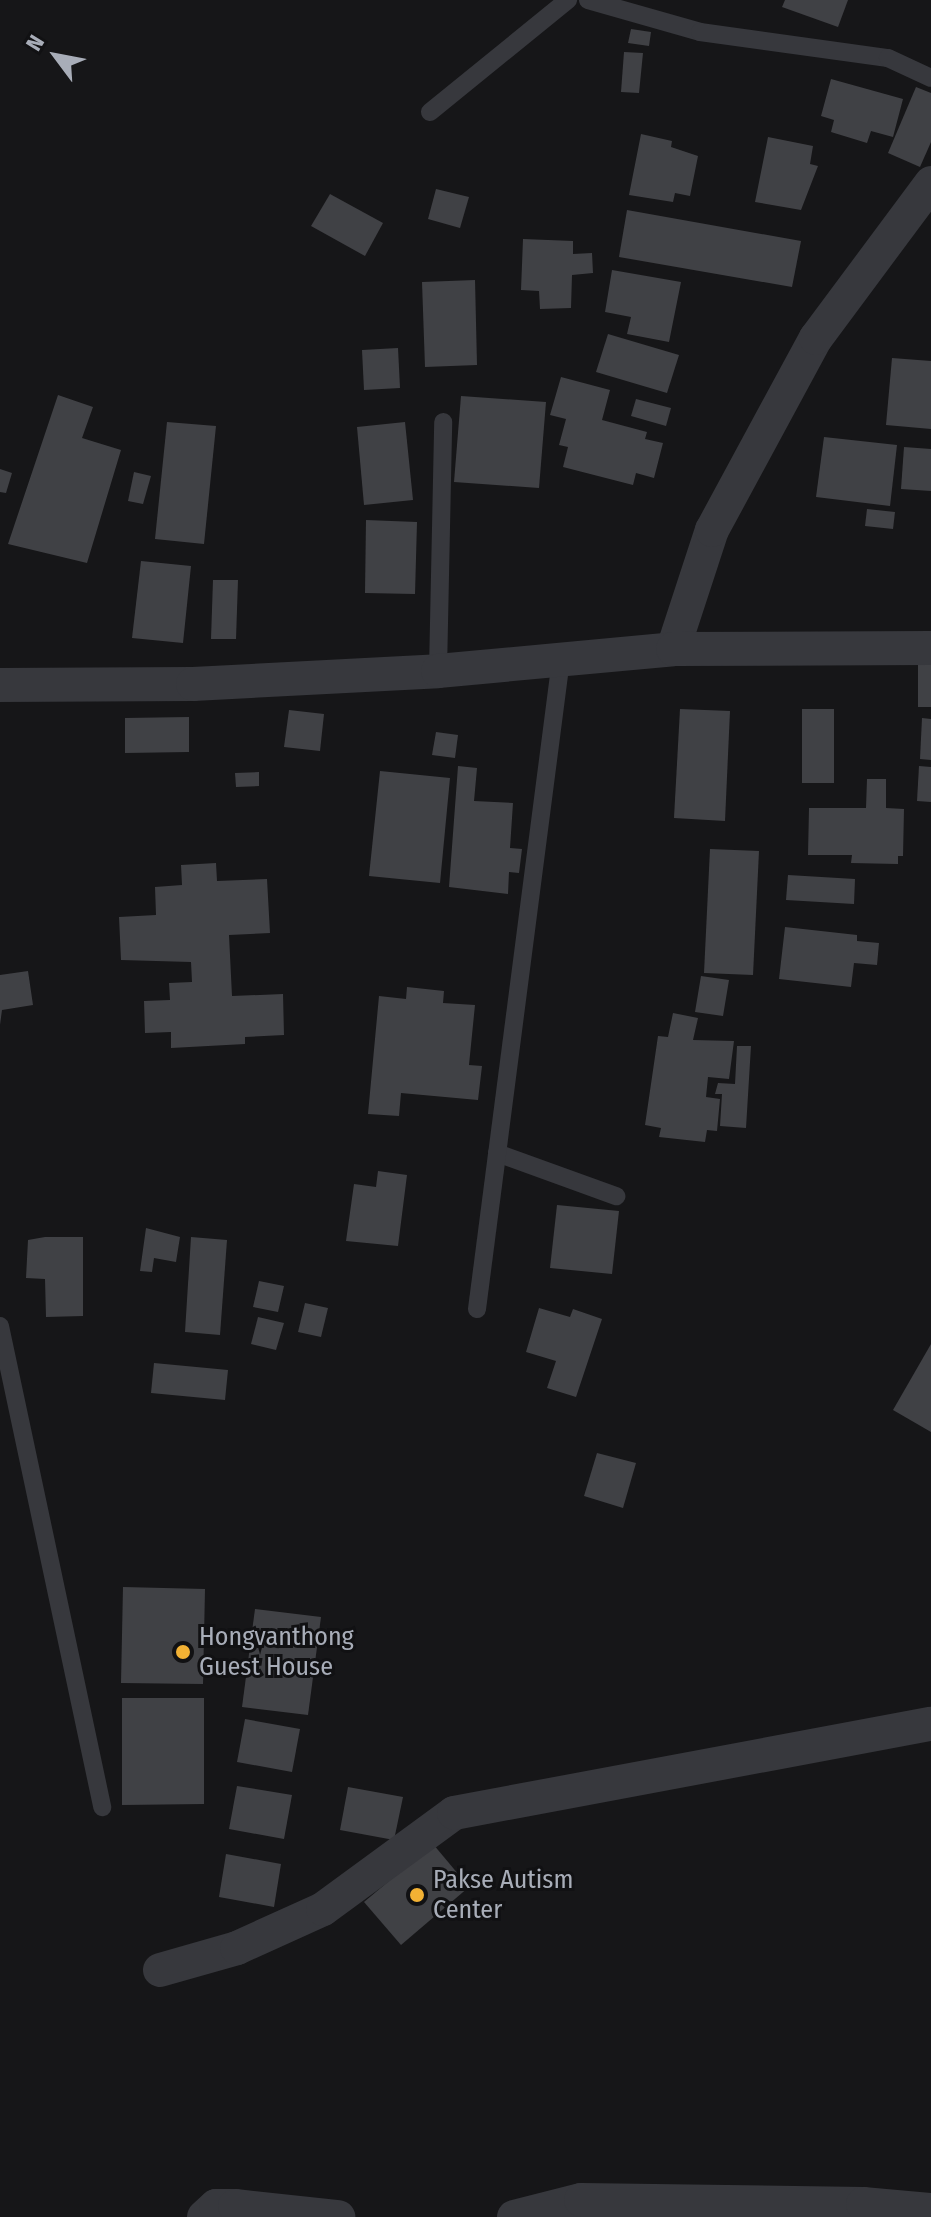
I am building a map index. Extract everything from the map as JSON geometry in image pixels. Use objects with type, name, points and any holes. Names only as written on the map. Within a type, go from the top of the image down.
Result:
[{"type":"street","points":[[673,649],[712,530],[816,338],[931,183]]},
{"type":"street","points":[[0,685],[193,684],[438,671],[673,649],[931,648]]},
{"type":"street","points":[[160,1970],[237,1948],[323,1909],[454,1813],[931,1724]]},
{"type":"street","points":[[514,2217],[581,2200],[931,2210]]},
{"type":"street","points":[[204,2217],[216,2206],[235,2206],[338,2217]]},
{"type":"lane","points":[[430,112],[568,0]]},
{"type":"lane","points":[[588,0],[700,32],[888,58],[931,78]]},
{"type":"lane","points":[[438,671],[443,422]]},
{"type":"lane","points":[[477,1309],[561,660]]},
{"type":"lane","points":[[497,1153],[616,1196]]},
{"type":"lane","points":[[0,1326],[102,1807]]},
{"type":"building","points":[[785,0],[848,0],[838,27],[782,7]]},
{"type":"building","points":[[631,29],[651,32],[649,46],[628,43]]},
{"type":"building","points":[[624,52],[643,53],[639,93],[621,92]]},
{"type":"building","points":[[831,79],[903,99],[893,137],[871,131],[867,143],[831,132],[834,120],[821,116]]},
{"type":"building","points":[[916,87],[931,93],[931,142],[920,167],[888,153]]},
{"type":"building","points":[[641,134],[672,141],[671,147],[698,156],[690,196],[675,193],[673,202],[629,195]]},
{"type":"building","points":[[768,137],[813,146],[810,164],[818,166],[801,210],[755,202]]},
{"type":"building","points":[[436,189],[469,197],[460,228],[428,219]]},
{"type":"building","points":[[330,194],[383,223],[365,256],[311,226]]},
{"type":"building","points":[[627,210],[801,241],[792,287],[619,257]]},
{"type":"building","points":[[523,239],[573,241],[573,254],[592,253],[593,273],[572,275],[571,308],[540,309],[539,291],[521,290]]},
{"type":"building","points":[[612,270],[681,282],[669,342],[627,334],[631,317],[605,312]]},
{"type":"building","points":[[475,280],[477,365],[425,367],[422,282]]},
{"type":"building","points":[[608,334],[679,355],[667,393],[596,372]]},
{"type":"building","points":[[398,348],[400,388],[364,390],[362,350]]},
{"type":"building","points":[[892,358],[931,361],[931,429],[886,425]]},
{"type":"building","points":[[561,377],[610,390],[602,420],[647,432],[645,439],[663,443],[654,478],[636,473],[633,485],[563,467],[568,447],[559,445],[566,419],[550,415]]},
{"type":"building","points":[[58,395],[93,407],[82,438],[121,450],[87,563],[8,544]]},
{"type":"building","points":[[461,396],[546,402],[539,488],[454,482]]},
{"type":"building","points":[[636,399],[671,408],[666,426],[631,416]]},
{"type":"building","points":[[167,422],[216,426],[204,544],[155,539]]},
{"type":"building","points":[[405,422],[413,500],[364,505],[357,427]]},
{"type":"building","points":[[824,437],[897,445],[890,506],[816,497]]},
{"type":"building","points":[[904,447],[931,449],[931,491],[901,489]]},
{"type":"building","points":[[0,469],[12,473],[6,493],[0,492]]},
{"type":"building","points":[[134,472],[151,476],[143,504],[128,501]]},
{"type":"building","points":[[867,509],[895,512],[893,529],[865,526]]},
{"type":"building","points":[[366,520],[417,522],[415,594],[365,593]]},
{"type":"building","points":[[141,561],[191,566],[183,643],[132,638]]},
{"type":"building","points":[[213,580],[238,580],[236,639],[211,639]]},
{"type":"building","points":[[918,656],[931,656],[931,707],[918,707]]},
{"type":"building","points":[[680,709],[730,711],[725,821],[674,818]]},
{"type":"building","points":[[802,709],[834,709],[834,783],[802,783]]},
{"type":"building","points":[[289,710],[324,714],[320,751],[284,747]]},
{"type":"building","points":[[189,717],[189,752],[125,753],[125,718]]},
{"type":"building","points":[[922,718],[931,719],[931,760],[920,759]]},
{"type":"building","points":[[436,732],[458,735],[455,758],[432,755]]},
{"type":"building","points":[[458,766],[477,768],[474,801],[513,803],[510,848],[522,849],[519,873],[509,872],[508,894],[449,887]]},
{"type":"building","points":[[919,766],[931,767],[931,802],[917,801]]},
{"type":"building","points":[[380,771],[450,778],[440,883],[369,876]]},
{"type":"building","points":[[259,772],[259,786],[236,787],[235,773]]},
{"type":"building","points":[[867,779],[886,779],[886,808],[904,809],[903,856],[898,856],[898,864],[851,863],[852,855],[808,855],[809,808],[866,808]]},
{"type":"building","points":[[710,849],[759,851],[753,975],[704,973]]},
{"type":"building","points":[[216,863],[217,881],[267,879],[270,933],[229,935],[232,996],[283,994],[284,1035],[245,1037],[245,1044],[171,1048],[171,1032],[145,1033],[144,1001],[170,1000],[169,983],[192,982],[191,962],[121,960],[119,917],[156,915],[155,887],[182,885],[181,865]]},
{"type":"building","points":[[788,875],[855,879],[854,904],[786,900]]},
{"type":"building","points":[[785,927],[857,935],[857,941],[879,943],[877,965],[854,963],[851,987],[779,979]]},
{"type":"building","points":[[28,971],[33,1005],[2,1010],[0,1025],[0,975]]},
{"type":"building","points":[[701,976],[729,980],[723,1016],[695,1012]]},
{"type":"building","points":[[407,987],[444,991],[443,1003],[475,1005],[469,1065],[482,1066],[478,1100],[401,1093],[399,1116],[368,1114],[379,996],[406,999]]},
{"type":"building","points":[[673,1013],[698,1018],[693,1040],[734,1041],[729,1079],[708,1077],[706,1097],[720,1099],[717,1131],[707,1130],[705,1142],[659,1137],[661,1128],[645,1125],[658,1036],[668,1037]]},
{"type":"building","points":[[737,1046],[751,1046],[746,1128],[720,1126],[722,1094],[715,1094],[718,1083],[735,1084]]},
{"type":"building","points":[[378,1171],[407,1175],[398,1246],[346,1241],[354,1184],[376,1187]]},
{"type":"building","points":[[557,1205],[619,1211],[612,1274],[550,1268]]},
{"type":"building","points":[[146,1228],[180,1237],[176,1262],[154,1258],[152,1272],[140,1271]]},
{"type":"building","points":[[83,1237],[83,1316],[46,1317],[45,1279],[26,1278],[28,1240]]},
{"type":"building","points":[[191,1237],[227,1240],[220,1335],[185,1332]]},
{"type":"building","points":[[259,1281],[284,1286],[278,1312],[253,1307]]},
{"type":"building","points":[[305,1303],[328,1308],[321,1337],[298,1332]]},
{"type":"building","points":[[539,1308],[570,1317],[573,1309],[602,1319],[576,1397],[547,1388],[556,1361],[526,1352]]},
{"type":"building","points":[[258,1317],[284,1323],[276,1350],[251,1344]]},
{"type":"building","points":[[931,1344],[931,1432],[893,1410]]},
{"type":"building","points":[[154,1363],[228,1370],[225,1400],[151,1393]]},
{"type":"building","points":[[597,1453],[636,1463],[623,1508],[584,1496]]},
{"type":"building","points":[[123,1587],[205,1589],[203,1684],[121,1683]]},
{"type":"building","points":[[255,1609],[321,1617],[308,1715],[242,1707]]},
{"type":"building","points":[[122,1698],[204,1698],[204,1804],[122,1805]]},
{"type":"building","points":[[245,1719],[300,1729],[292,1772],[237,1762]]},
{"type":"building","points":[[237,1786],[292,1795],[284,1839],[229,1829]]},
{"type":"building","points":[[348,1787],[403,1797],[394,1840],[340,1830]]},
{"type":"building","name":"Pakse Autism Center","points":[[433,1844],[469,1887],[401,1945],[364,1902]]},
{"type":"building","points":[[226,1854],[281,1864],[274,1907],[219,1897]]},
{"type":"place","name":"Hongvanthong Guest House","points":[[183,1652]]},
{"type":"place","name":"Pakse Autism Center","points":[[417,1895]]}]
